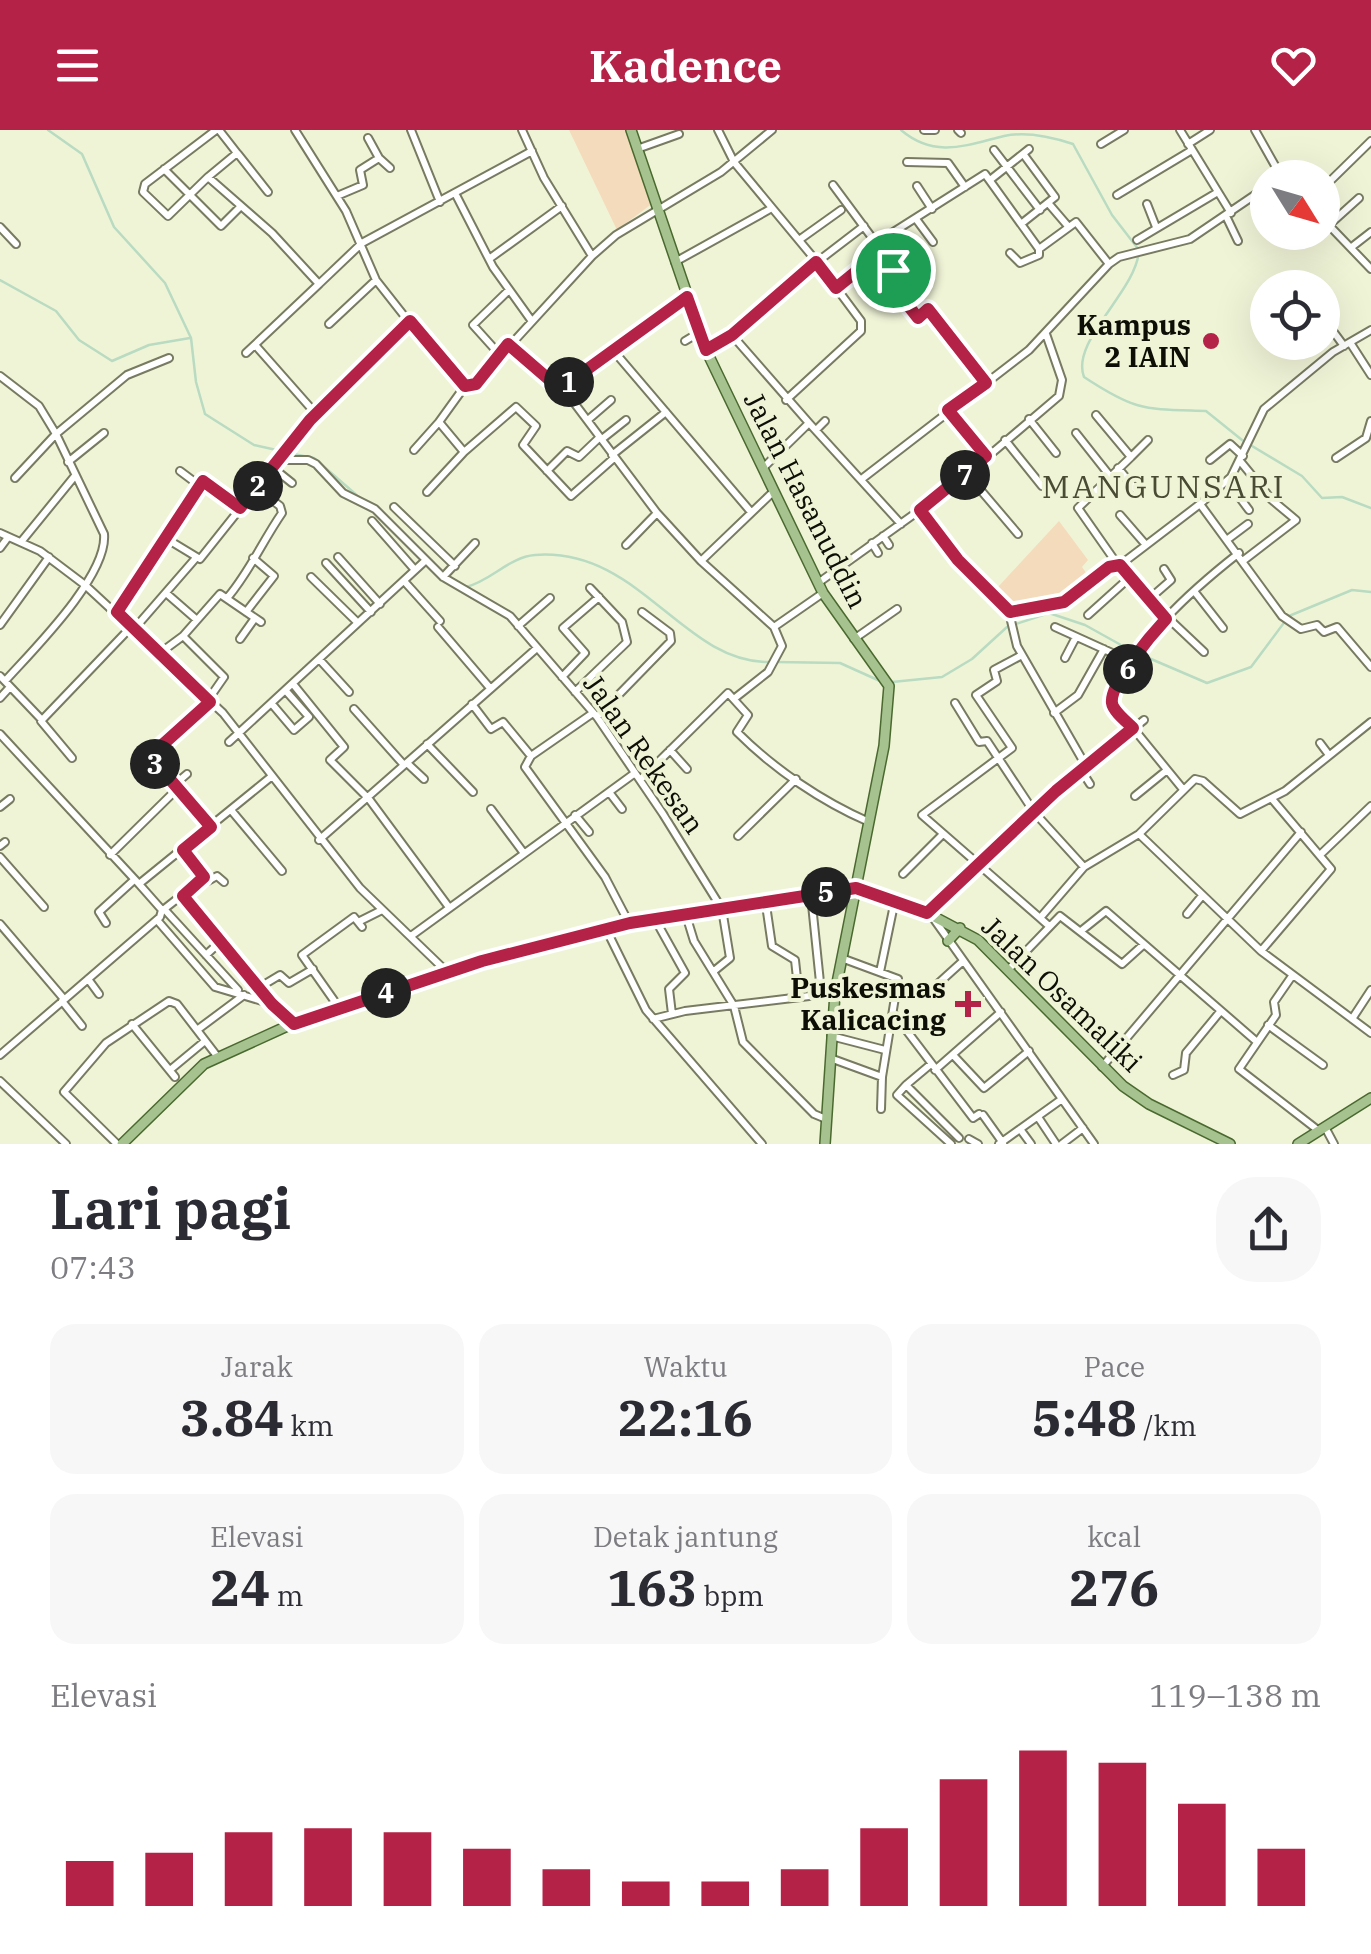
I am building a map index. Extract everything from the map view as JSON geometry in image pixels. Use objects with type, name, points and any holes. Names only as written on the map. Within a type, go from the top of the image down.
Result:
[{"type":"main road","name":"Jalan Hasanuddin","points":[[631,130],[706,350],[821,588],[887,681],[888,718],[835,993],[824,1144]]},
{"type":"main road","points":[[119,1144],[173,1090],[217,1056],[294,1024],[447,972],[605,928],[856,888]]},
{"type":"main road","name":"Jalan Osamaliki","points":[[856,888],[960,928],[1136,1096],[1230,1144]]},
{"type":"main road","points":[[948,941],[960,928]]},
{"type":"main road","points":[[1298,1144],[1371,1098]]},
{"type":"street","points":[[237,153],[166,216],[143,192],[145,184],[218,130],[237,153],[268,192]]},
{"type":"street","points":[[295,130],[337,196],[376,280],[465,386]]},
{"type":"street","points":[[411,130],[440,202]]},
{"type":"street","points":[[522,130],[592,256]]},
{"type":"street","points":[[718,130],[734,162],[862,321],[862,332],[786,400]]},
{"type":"street","points":[[414,450],[465,386],[476,384],[508,344],[592,256],[616,235],[734,162],[772,130]]},
{"type":"street","points":[[924,130],[936,130]]},
{"type":"street","points":[[1101,144],[1124,130]]},
{"type":"street","points":[[1180,130],[1218,192],[1238,241]]},
{"type":"street","points":[[1117,195],[1210,130]]},
{"type":"street","points":[[1255,130],[1272,160]]},
{"type":"street","points":[[638,149],[679,134]]},
{"type":"street","points":[[368,138],[390,168]]},
{"type":"street","points":[[1340,171],[1371,141]]},
{"type":"street","points":[[994,150],[1040,210]]},
{"type":"street","points":[[246,353],[362,243],[532,151]]},
{"type":"street","points":[[337,196],[362,186],[361,169],[390,152]]},
{"type":"street","points":[[990,180],[1027,152],[1055,196],[1021,224]]},
{"type":"street","points":[[907,162],[948,162],[966,188]]},
{"type":"street","points":[[164,169],[221,226],[239,208]]},
{"type":"street","points":[[833,184],[876,243],[985,174],[1039,249],[1039,256],[1026,264],[1010,253]]},
{"type":"street","points":[[208,177],[272,233],[320,284]]},
{"type":"street","points":[[917,186],[932,209]]},
{"type":"street","points":[[1136,240],[1218,192]]},
{"type":"street","points":[[455,193],[489,259],[531,320]]},
{"type":"street","points":[[1340,211],[1358,198]]},
{"type":"street","points":[[863,478],[1046,334],[1110,264],[1190,239],[1250,199]]},
{"type":"street","points":[[1049,204],[1068,226]]},
{"type":"street","points":[[1147,204],[1156,227]]},
{"type":"street","points":[[489,259],[562,206]]},
{"type":"street","points":[[674,263],[772,208]]},
{"type":"street","points":[[799,240],[841,210]]},
{"type":"street","points":[[916,219],[933,242]]},
{"type":"street","points":[[1039,249],[1076,222],[1110,264]]},
{"type":"street","points":[[706,350],[732,335],[864,226]]},
{"type":"street","points":[[0,228],[16,244]]},
{"type":"street","points":[[1353,246],[1371,232]]},
{"type":"street","points":[[1340,234],[1371,269]]},
{"type":"street","points":[[836,288],[897,239]]},
{"type":"street","points":[[879,253],[893,270],[885,276],[918,318],[928,309],[986,383]]},
{"type":"street","points":[[329,324],[376,280]]},
{"type":"street","points":[[500,355],[473,324],[509,290]]},
{"type":"street","points":[[560,389],[687,297]]},
{"type":"street","points":[[40,720],[104,660],[195,559],[202,558],[292,441],[410,321]]},
{"type":"street","points":[[1011,617],[1064,602],[1109,567],[1120,565],[1228,482],[1254,437],[1264,408],[1371,330]]},
{"type":"street","points":[[684,341],[700,332]]},
{"type":"street","points":[[774,627],[872,543],[967,474],[1062,389],[1046,334]]},
{"type":"street","points":[[732,335],[786,400],[863,478],[901,524]]},
{"type":"street","points":[[1340,336],[1371,375]]},
{"type":"street","points":[[508,344],[589,419],[657,513],[701,561],[774,627],[782,646],[771,668],[734,698]]},
{"type":"street","points":[[256,346],[316,414]]},
{"type":"street","points":[[612,349],[751,512]]},
{"type":"street","points":[[15,478],[56,434],[126,375],[169,358]]},
{"type":"street","points":[[0,376],[39,406],[105,540],[85,584],[5,681],[0,698]]},
{"type":"street","points":[[589,419],[611,400]]},
{"type":"street","points":[[426,492],[516,407],[536,426],[523,445],[572,496],[666,412]]},
{"type":"street","points":[[948,410],[986,456]]},
{"type":"street","points":[[1096,415],[1131,457]]},
{"type":"street","points":[[1029,418],[1056,453]]},
{"type":"street","points":[[547,472],[567,450],[578,457],[626,420]]},
{"type":"street","points":[[762,468],[812,426],[825,421]]},
{"type":"street","points":[[1336,458],[1366,438],[1371,421]]},
{"type":"street","points":[[439,422],[464,452]]},
{"type":"street","points":[[68,462],[104,433]]},
{"type":"street","points":[[1076,433],[1110,476]]},
{"type":"street","points":[[1004,440],[1042,486]]},
{"type":"street","points":[[1148,440],[1078,508],[1128,579],[1204,652]]},
{"type":"street","points":[[1182,788],[1112,701],[1135,656],[1194,591],[1296,520],[1272,500],[1243,456],[1230,444],[1210,460]]},
{"type":"street","points":[[276,461],[308,460],[343,492],[375,508],[422,564]]},
{"type":"street","points":[[276,461],[292,484]]},
{"type":"street","points":[[1118,468],[1137,491]]},
{"type":"street","points":[[180,471],[200,486]]},
{"type":"street","points":[[967,474],[1018,534]]},
{"type":"street","points":[[21,542],[74,477]]},
{"type":"street","points":[[117,612],[203,481],[240,508]]},
{"type":"street","points":[[1228,482],[1249,510]]},
{"type":"street","points":[[228,597],[250,570],[282,510],[256,488]]},
{"type":"street","points":[[701,561],[773,492]]},
{"type":"street","points":[[1200,504],[1285,619],[1303,630],[1317,625],[1324,632],[1337,626],[1371,666]]},
{"type":"street","points":[[394,507],[454,566]]},
{"type":"street","points":[[920,510],[958,560],[1011,617],[1012,632],[1022,654],[1090,784]]},
{"type":"street","points":[[626,545],[657,513]]},
{"type":"street","points":[[1120,515],[1146,544]]},
{"type":"street","points":[[372,521],[422,564]]},
{"type":"street","points":[[1228,539],[1248,524]]},
{"type":"street","points":[[882,536],[889,545]]},
{"type":"street","points":[[0,548],[3,537],[48,557],[133,627],[240,732],[319,840],[382,910],[447,972]]},
{"type":"street","points":[[167,540],[195,559]]},
{"type":"street","points":[[872,543],[878,553]]},
{"type":"street","points":[[444,577],[475,544]]},
{"type":"street","points":[[0,625],[48,557]]},
{"type":"street","points":[[338,557],[380,604]]},
{"type":"street","points":[[246,612],[274,576],[253,558]]},
{"type":"street","points":[[326,563],[371,612]]},
{"type":"street","points":[[229,742],[422,564]]},
{"type":"street","name":"Jalan Rekesan","points":[[422,564],[510,616],[595,715],[722,909]]},
{"type":"street","points":[[1148,600],[1171,580],[1164,568]]},
{"type":"street","points":[[311,578],[358,623]]},
{"type":"street","points":[[1088,615],[1128,579]]},
{"type":"street","points":[[404,581],[490,688]]},
{"type":"street","points":[[575,692],[627,642],[622,622],[590,588]]},
{"type":"street","points":[[1194,591],[1223,628]]},
{"type":"street","points":[[166,593],[197,620]]},
{"type":"street","points":[[160,653],[183,636],[220,594],[258,620],[240,639]]},
{"type":"street","points":[[562,677],[584,653],[563,628],[599,597]]},
{"type":"street","points":[[518,626],[550,598]]},
{"type":"street","points":[[854,639],[896,609]]},
{"type":"street","points":[[629,923],[605,878],[526,769],[531,756],[595,715],[671,641],[670,633],[642,612]]},
{"type":"street","points":[[1055,627],[1104,649],[1135,656]]},
{"type":"street","points":[[183,636],[224,677],[209,701],[150,755],[211,827]]},
{"type":"street","points":[[1064,658],[1076,636]]},
{"type":"street","points":[[319,840],[536,648]]},
{"type":"street","points":[[1054,713],[1076,697],[1104,649]]},
{"type":"street","points":[[1022,654],[994,670],[997,681],[976,694],[1012,747],[922,815],[1049,926]]},
{"type":"street","points":[[320,659],[349,692]]},
{"type":"street","points":[[5,681],[72,758]]},
{"type":"street","points":[[293,684],[344,747],[330,760],[368,799],[448,906]]},
{"type":"street","points":[[272,704],[294,730],[310,717],[286,691]]},
{"type":"street","points":[[410,936],[523,852],[637,776],[670,750],[727,693],[748,715],[734,733],[796,779],[869,822]]},
{"type":"street","points":[[955,703],[979,742],[987,741],[995,759],[1034,812],[1084,867]]},
{"type":"street","points":[[472,704],[492,729],[503,722],[531,756]]},
{"type":"street","points":[[354,709],[424,779]]},
{"type":"street","points":[[1094,1144],[928,914],[1034,812],[1144,720]]},
{"type":"street","points":[[1040,918],[1084,867],[1139,834],[1182,788],[1199,779],[1239,814],[1272,799],[1371,722]]},
{"type":"street","points":[[0,734],[243,994]]},
{"type":"street","points":[[1320,743],[1329,755]]},
{"type":"street","points":[[426,744],[473,792]]},
{"type":"street","points":[[670,750],[687,769]]},
{"type":"street","points":[[1135,796],[1167,770]]},
{"type":"street","points":[[110,854],[187,774]]},
{"type":"street","points":[[106,923],[99,912],[183,850],[272,776]]},
{"type":"street","points":[[738,836],[796,779]]},
{"type":"street","points":[[609,792],[622,809]]},
{"type":"street","points":[[0,807],[10,798]]},
{"type":"street","points":[[1261,951],[1331,872],[1322,853],[1272,799]]},
{"type":"street","points":[[1322,853],[1371,806]]},
{"type":"street","points":[[491,808],[523,852]]},
{"type":"street","points":[[231,810],[282,870]]},
{"type":"street","points":[[576,816],[589,832]]},
{"type":"street","points":[[1102,1066],[1301,832]]},
{"type":"street","points":[[1139,834],[1261,951],[1371,1033]]},
{"type":"street","points":[[903,874],[942,835]]},
{"type":"street","points":[[183,850],[210,882],[219,877],[224,882]]},
{"type":"street","points":[[0,857],[44,906]]},
{"type":"street","points":[[0,1055],[204,877]]},
{"type":"street","points":[[811,895],[821,992]]},
{"type":"street","points":[[183,896],[272,1004],[294,1024]]},
{"type":"street","points":[[1187,914],[1201,897]]},
{"type":"street","points":[[880,972],[895,900]]},
{"type":"street","points":[[766,905],[772,946],[794,958],[800,996]]},
{"type":"street","points":[[714,971],[730,958],[722,909]]},
{"type":"street","points":[[340,1009],[303,953],[354,917],[360,924],[382,910]]},
{"type":"street","points":[[1081,931],[1106,912],[1257,1042]]},
{"type":"street","points":[[686,915],[694,941],[734,1006],[744,1044],[814,1114],[826,1119]]},
{"type":"street","points":[[1008,970],[1062,916],[1122,964],[1143,945]]},
{"type":"street","points":[[157,920],[215,988],[272,1004]]},
{"type":"street","points":[[656,920],[685,972],[668,990],[672,1014]]},
{"type":"street","points":[[0,924],[82,1026]]},
{"type":"street","points":[[605,928],[653,1019],[762,1144]]},
{"type":"street","points":[[206,954],[220,942]]},
{"type":"street","points":[[844,958],[898,978],[885,1050],[882,1109]]},
{"type":"street","points":[[931,990],[963,961]]},
{"type":"street","points":[[260,987],[280,975],[291,982],[313,969]]},
{"type":"street","points":[[1292,976],[1274,1002],[1276,1015],[1240,1070],[1323,1130],[1334,1144]]},
{"type":"street","points":[[88,979],[99,994]]},
{"type":"street","points":[[1352,1019],[1371,990]]},
{"type":"street","points":[[653,1019],[835,993]]},
{"type":"street","points":[[197,1030],[243,994]]},
{"type":"street","points":[[119,1144],[64,1092],[86,1062],[169,1000],[217,1056]]},
{"type":"street","points":[[951,1144],[898,1095],[953,1055],[1001,1012]]},
{"type":"street","points":[[1174,1075],[1184,1070],[1186,1054],[1219,1012]]},
{"type":"street","points":[[893,1013],[973,1118],[981,1115],[1001,1143],[1062,1099]]},
{"type":"street","points":[[832,1018],[863,1026]]},
{"type":"street","points":[[132,1024],[173,1073],[206,1041]]},
{"type":"street","points":[[1268,1025],[1323,1065]]},
{"type":"street","points":[[830,1036],[885,1050]]},
{"type":"street","points":[[953,1055],[984,1088],[1029,1051]]},
{"type":"street","points":[[828,1058],[882,1077]]},
{"type":"street","points":[[0,1082],[66,1144]]},
{"type":"street","points":[[906,1086],[959,1138]]},
{"type":"street","points":[[1038,1116],[1059,1144],[1083,1128]]},
{"type":"street","points":[[1020,1130],[1030,1144]]},
{"type":"street","points":[[969,1139],[978,1144]]},
{"type":"shaded area","points":[[569,130],[625,130],[653,203],[617,230]]},
{"type":"shaded area","points":[[1059,521],[1088,560],[1082,567],[1089,577],[1060,601],[1013,609],[998,587]]},
{"type":"waterway","points":[[48,130],[82,154],[114,227],[165,283],[191,338],[196,382],[205,414],[254,445],[281,451]]},
{"type":"waterway","points":[[901,130],[939,147],[1022,134],[1073,144],[1112,215],[1139,250],[1128,282],[1086,348],[1084,377],[1130,403],[1206,411],[1242,440],[1302,476],[1322,498],[1342,497],[1371,508]]},
{"type":"waterway","points":[[0,280],[56,311],[79,340],[112,361],[149,345],[190,338]]},
{"type":"waterway","points":[[288,453],[314,458],[360,498]]},
{"type":"waterway","points":[[380,518],[406,544]]},
{"type":"waterway","points":[[466,587],[526,557],[571,557],[603,568],[632,585],[710,644],[738,657],[768,662]]},
{"type":"waterway","points":[[892,682],[942,677],[972,659],[1007,627],[1049,613],[1085,625],[1130,650],[1207,683],[1251,667],[1289,616],[1352,590],[1371,592]]},
{"type":"waterway","points":[[776,662],[840,663],[880,681]]},
{"type":"place","name":"Kampus 2 IAIN","points":[[1211,341]]},
{"type":"place","name":"Puskesmas Kalicacing","points":[[968,1004]]},
{"type":"district","name":"MANGUNSARI","points":[[1164,487]]},
{"type":"route","points":[[879,253],[893,270],[885,276],[918,318],[928,309],[986,383],[948,410],[986,456],[920,510],[958,560],[1010,612],[1064,602],[1109,567],[1120,565],[1166,619],[1140,650],[1113,696],[1114,707],[1133,728],[1056,791],[927,913],[856,888],[766,905],[630,923],[482,961],[294,1024],[272,1004],[253,976],[183,896],[204,877],[183,850],[211,827],[150,756],[210,702],[117,612],[203,481],[240,508],[310,420],[410,321],[465,386],[476,384],[508,344],[560,389],[687,297],[706,350],[732,335],[816,262],[836,288],[879,253]]}]
